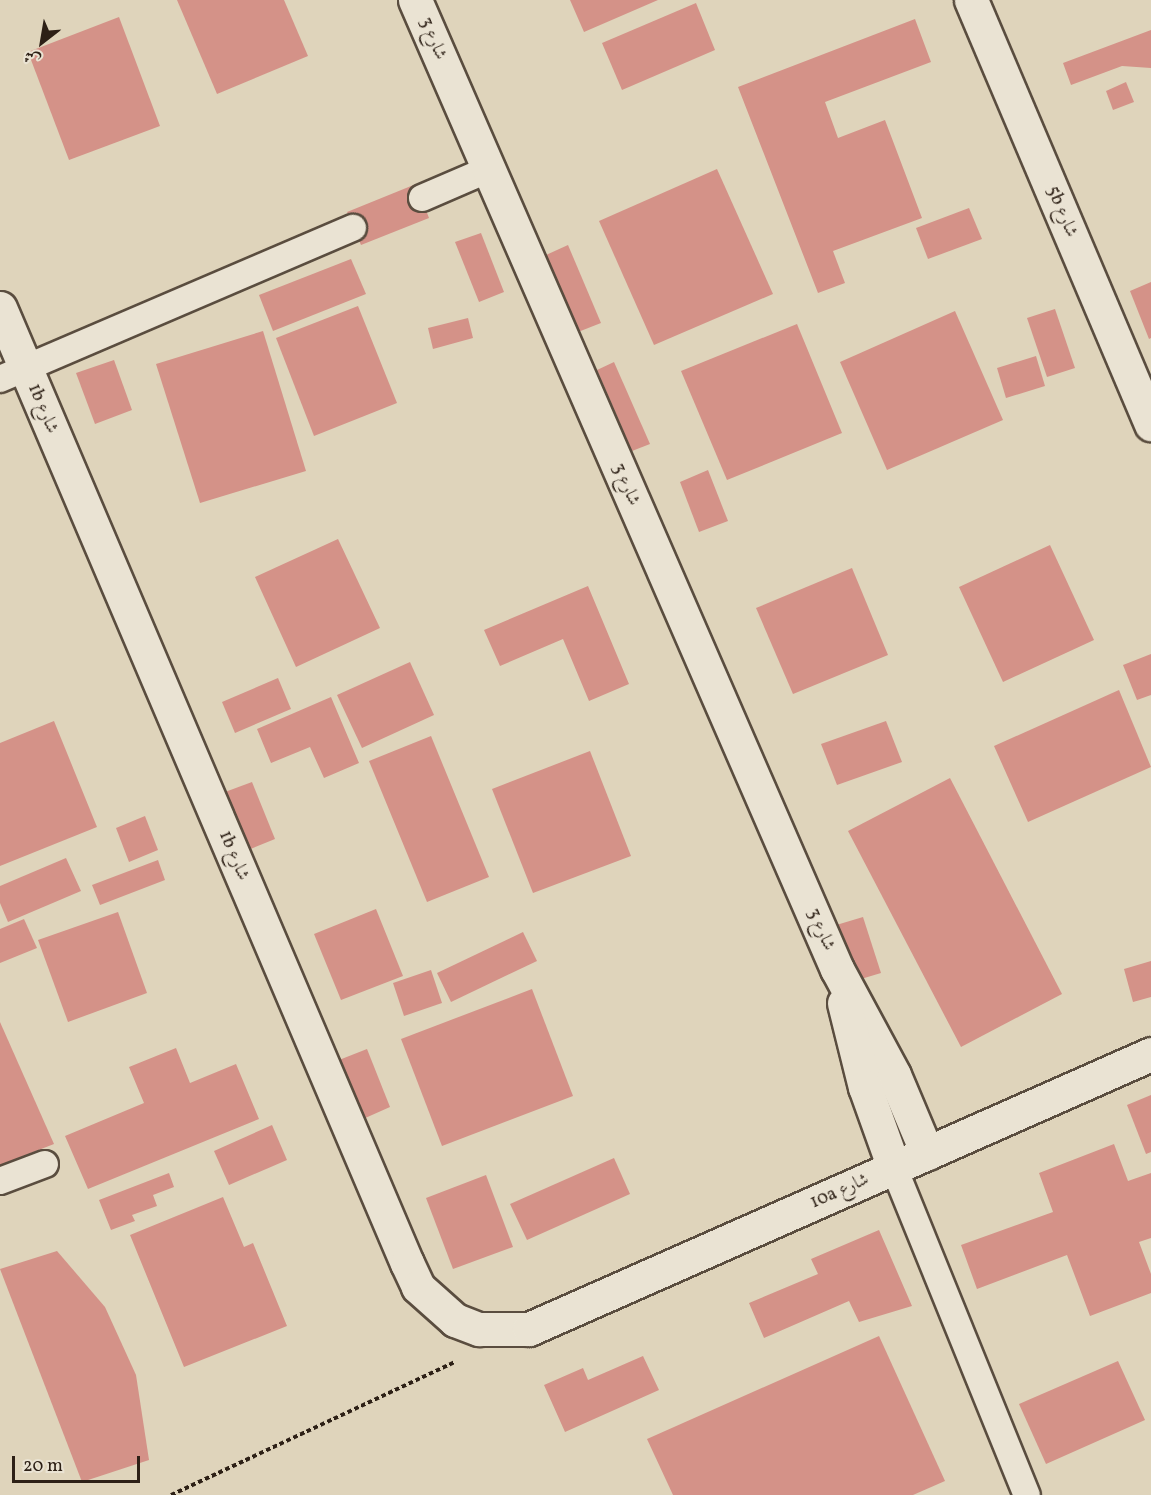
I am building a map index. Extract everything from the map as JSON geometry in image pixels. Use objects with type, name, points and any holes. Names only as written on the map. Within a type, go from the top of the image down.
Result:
[{"type":"street","name":"شارع 3","points":[[415,0],[487,170],[837,969],[894,1075],[927,1153]]},
{"type":"street","name":"5b شارع","points":[[971,0],[1151,424]]},
{"type":"street","name":"1b شارع","points":[[0,308],[13,374],[418,1287],[448,1315],[478,1329],[529,1329]]},
{"type":"street","name":"شارع 3","points":[[837,969],[865,1087],[894,1168]]},
{"type":"street","name":"10a شارع","points":[[529,1329],[1151,1054]]},
{"type":"lane","points":[[422,198],[487,170]]},
{"type":"lane","points":[[13,374],[353,228]]},
{"type":"lane","points":[[0,1181],[45,1164]]},
{"type":"lane","points":[[894,1168],[1027,1495]]},
{"type":"path","points":[[171,1495],[463,1358]]},
{"type":"building","points":[[177,0],[284,0],[308,56],[217,94]]},
{"type":"building","points":[[570,0],[658,0],[584,32]]},
{"type":"building","points":[[696,3],[715,50],[622,90],[602,43]]},
{"type":"building","points":[[119,17],[160,126],[69,160],[28,52]]},
{"type":"building","points":[[915,19],[931,62],[825,102],[838,138],[885,120],[922,218],[833,251],[845,283],[818,293],[738,87]]},
{"type":"building","points":[[1151,30],[1151,68],[1122,66],[1071,85],[1063,63]]},
{"type":"building","points":[[1126,82],[1134,102],[1113,110],[1106,91]]},
{"type":"building","points":[[717,169],[773,294],[654,345],[599,221]]},
{"type":"building","points":[[416,184],[429,218],[361,245],[347,212]]},
{"type":"building","points":[[969,208],[982,239],[928,259],[916,228]]},
{"type":"building","points":[[481,233],[504,292],[479,302],[455,242]]},
{"type":"building","points":[[568,245],[601,323],[578,332],[546,255]]},
{"type":"building","points":[[351,259],[366,294],[273,331],[259,295]]},
{"type":"building","points":[[1151,282],[1151,338],[1149,339],[1130,291]]},
{"type":"building","points":[[358,306],[397,403],[314,436],[276,338]]},
{"type":"building","points":[[1055,309],[1075,368],[1047,377],[1027,318]]},
{"type":"building","points":[[955,311],[1003,420],[887,470],[840,362]]},
{"type":"building","points":[[468,318],[473,338],[433,349],[428,328]]},
{"type":"building","points":[[797,324],[842,433],[727,480],[681,371]]},
{"type":"building","points":[[263,331],[306,471],[200,503],[156,364]]},
{"type":"building","points":[[1036,356],[1045,386],[1006,398],[997,368]]},
{"type":"building","points":[[114,360],[132,410],[95,424],[76,373]]},
{"type":"building","points":[[614,362],[650,444],[632,451],[597,370]]},
{"type":"building","points":[[708,470],[728,521],[699,532],[680,482]]},
{"type":"building","points":[[338,539],[380,628],[296,667],[255,577]]},
{"type":"building","points":[[1050,545],[1094,640],[1003,682],[959,587]]},
{"type":"building","points":[[852,568],[888,655],[793,694],[756,608]]},
{"type":"building","points":[[588,586],[629,684],[589,701],[563,639],[500,666],[484,630]]},
{"type":"building","points":[[1151,654],[1151,695],[1137,700],[1123,665]]},
{"type":"building","points":[[410,662],[434,715],[362,748],[337,695]]},
{"type":"building","points":[[278,678],[291,709],[235,733],[222,702]]},
{"type":"building","points":[[1119,690],[1151,767],[1028,822],[994,746]]},
{"type":"building","points":[[331,697],[359,763],[324,778],[310,747],[271,763],[257,729]]},
{"type":"building","points":[[54,721],[97,827],[0,866],[0,743]]},
{"type":"building","points":[[886,721],[902,762],[837,785],[821,744]]},
{"type":"building","points":[[431,736],[489,877],[427,902],[369,761]]},
{"type":"building","points":[[590,751],[631,856],[533,893],[492,789]]},
{"type":"building","points":[[950,778],[1062,994],[961,1047],[848,831]]},
{"type":"building","points":[[252,782],[275,839],[248,850],[225,792]]},
{"type":"building","points":[[145,816],[158,850],[129,862],[116,828]]},
{"type":"building","points":[[66,858],[81,891],[8,922],[0,903],[0,886]]},
{"type":"building","points":[[158,860],[165,880],[100,905],[92,885]]},
{"type":"building","points":[[376,909],[403,976],[341,1000],[314,934]]},
{"type":"building","points":[[118,912],[147,993],[68,1022],[38,940]]},
{"type":"building","points":[[863,917],[881,973],[851,982],[833,926]]},
{"type":"building","points":[[24,919],[37,948],[0,963],[0,929]]},
{"type":"building","points":[[523,932],[537,961],[451,1002],[437,973]]},
{"type":"building","points":[[1151,961],[1151,997],[1133,1002],[1124,969]]},
{"type":"building","points":[[431,970],[442,1003],[404,1016],[393,983]]},
{"type":"building","points":[[532,989],[573,1096],[442,1146],[401,1039]]},
{"type":"building","points":[[0,1022],[54,1144],[0,1165]]},
{"type":"building","points":[[176,1048],[190,1083],[236,1064],[259,1119],[88,1189],[65,1136],[144,1103],[129,1067]]},
{"type":"building","points":[[367,1049],[390,1107],[363,1119],[339,1060]]},
{"type":"building","points":[[1151,1095],[1151,1152],[1146,1154],[1127,1105]]},
{"type":"building","points":[[272,1125],[287,1160],[229,1185],[214,1151]]},
{"type":"building","points":[[1114,1144],[1128,1181],[1151,1173],[1151,1238],[1139,1242],[1151,1274],[1151,1293],[1090,1316],[1067,1255],[977,1289],[961,1245],[1053,1212],[1039,1173]]},
{"type":"building","points":[[614,1158],[630,1194],[527,1240],[510,1204]]},
{"type":"building","points":[[169,1173],[174,1187],[153,1195],[157,1206],[132,1215],[135,1221],[111,1230],[99,1200]]},
{"type":"building","points":[[486,1175],[513,1247],[453,1269],[426,1198]]},
{"type":"building","points":[[223,1197],[244,1247],[253,1243],[287,1326],[184,1367],[130,1235]]},
{"type":"building","points":[[879,1230],[912,1306],[859,1322],[849,1301],[764,1338],[749,1303],[818,1274],[811,1259]]},
{"type":"building","points":[[57,1251],[105,1307],[136,1375],[149,1460],[82,1482],[0,1269]]},
{"type":"building","points":[[879,1336],[945,1481],[913,1495],[673,1495],[647,1439]]},
{"type":"building","points":[[643,1356],[659,1390],[565,1432],[544,1385],[583,1368],[588,1380]]},
{"type":"building","points":[[1118,1361],[1145,1420],[1046,1464],[1019,1404]]}]
